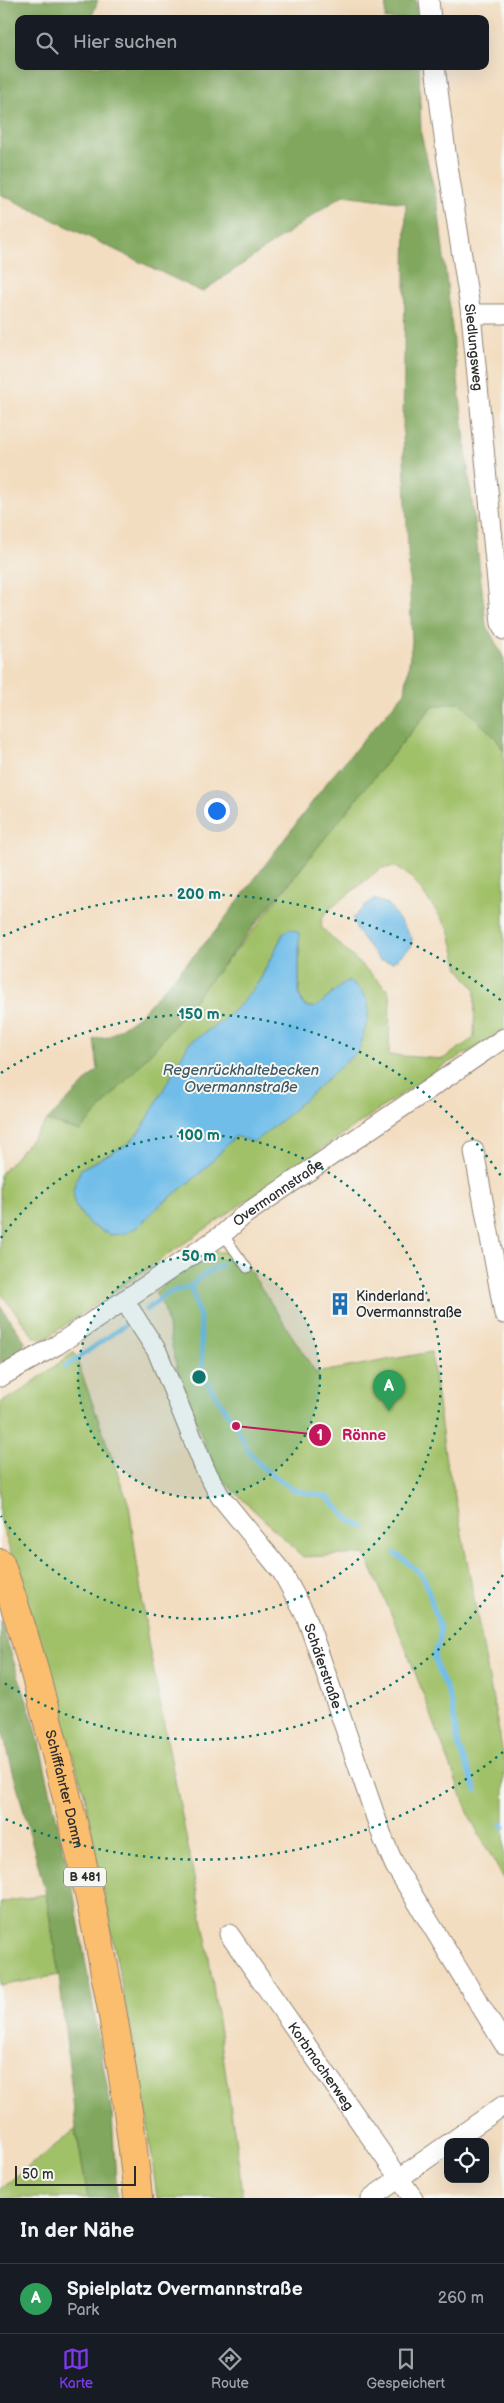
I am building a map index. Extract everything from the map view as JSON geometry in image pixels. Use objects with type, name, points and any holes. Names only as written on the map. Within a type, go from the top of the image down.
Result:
[{"type":"main road","name":"Schifffahrter Damm","points":[[0,1563],[12,1596],[50,1727],[95,1916],[131,2119],[138,2198]]},
{"type":"street","points":[[429,0],[431,15]]},
{"type":"street","name":"Siedlungsweg","points":[[436,70],[446,153],[471,314],[501,623],[504,630]]},
{"type":"street","points":[[471,314],[504,314]]},
{"type":"street","name":"Overmannstraße","points":[[0,1377],[57,1345],[223,1234],[244,1215],[504,1038]]},
{"type":"street","points":[[474,1151],[503,1304]]},
{"type":"street","name":"Schäferstraße","points":[[124,1300],[157,1351],[205,1469],[220,1496],[282,1572],[306,1616],[384,1841],[395,1866],[504,2044]]},
{"type":"street","name":"Korbmacherweg","points":[[229,1934],[413,2198]]},
{"type":"street","points":[[457,2138],[504,2105]]},
{"type":"street","points":[[371,2198],[444,2147]]},
{"type":"lane","points":[[223,1234],[247,1268]]},
{"type":"green space","points":[[0,0],[98,0],[92,15],[15,15],[15,70],[419,70],[421,134],[438,206],[486,624],[504,659],[504,751],[497,740],[459,702],[431,707],[158,1045],[80,1131],[47,1121],[98,1069],[94,1039],[108,1037],[139,1016],[214,933],[328,781],[405,692],[412,642],[403,433],[406,203],[343,195],[202,292],[0,194]]},
{"type":"green space","points":[[386,0],[416,0],[417,15],[385,15]]},
{"type":"green space","points":[[459,702],[497,740],[504,751],[504,1029],[485,1043],[444,1065],[45,1339],[33,1336],[0,1292],[0,1175],[47,1121],[80,1131],[256,927],[334,826],[432,707]],"holes":[[[398,867],[413,879],[449,929],[459,969],[475,989],[474,1038],[443,1059],[389,1055],[390,996],[387,989],[322,928],[321,923],[325,913],[381,868]],[[284,932],[299,945],[299,995],[304,1006],[314,1008],[325,1002],[333,991],[235,1136],[203,1171],[158,1207],[140,1225],[111,1235],[100,1229],[83,1217],[75,1201],[76,1181],[81,1169],[128,1144],[143,1127],[221,1022],[243,1002],[260,980]]]},
{"type":"green space","points":[[212,1252],[229,1252],[249,1269],[316,1373],[431,1352],[446,1461],[453,1486],[504,1759],[504,1879],[471,1820],[403,1641],[365,1554],[303,1557],[218,1476],[180,1383],[164,1308],[155,1292]]},
{"type":"green space","points":[[0,1306],[25,1341],[23,1352],[0,1364]]},
{"type":"green space","points":[[74,1352],[129,1505],[148,1642],[207,1944],[239,2165],[242,2198],[157,2198],[146,2112],[85,1796],[0,1518],[0,1403],[18,1393]]},
{"type":"green space","points":[[0,1620],[36,1729],[73,1890],[112,2115],[117,2198],[88,2198],[76,2129],[59,1975],[46,1894],[0,1723]]},
{"type":"green space","points":[[46,1894],[59,1975],[0,1986],[0,1903]]},
{"type":"green space","points":[[76,2129],[88,2198],[0,2198],[0,2189]]},
{"type":"water","points":[[373,899],[388,904],[412,938],[411,947],[393,962],[379,960],[357,931],[353,918]]},
{"type":"water","name":"Regenrückhaltebecken Overmannstraße","points":[[290,929],[299,933],[299,995],[304,1006],[314,1008],[345,982],[351,982],[359,988],[368,1001],[368,1018],[359,1050],[283,1119],[254,1142],[235,1136],[203,1171],[158,1207],[140,1225],[127,1233],[111,1235],[90,1225],[75,1206],[73,1189],[81,1169],[128,1144],[143,1127],[189,1043],[221,1022],[243,1002],[260,980],[284,932]]},
{"type":"waterway","points":[[146,1310],[168,1293],[191,1286],[202,1276],[221,1265]]},
{"type":"waterway","points":[[191,1286],[200,1318],[203,1376],[236,1426],[247,1449],[263,1468],[294,1490],[327,1497],[351,1521],[364,1527]]},
{"type":"waterway","points":[[65,1367],[125,1325]]},
{"type":"waterway","points":[[395,1553],[418,1571],[425,1580],[440,1629],[440,1638],[434,1656],[451,1701],[458,1745],[476,1790]]},
{"type":"waterway","points":[[501,1824],[504,1827]]},
{"type":"place","name":"Kinderland Overmannstraße","points":[[340,1304]]},
{"type":"place","name":"Spielplatz Overmannstraße","points":[[389,1411]]},
{"type":"place","name":"Rönne","points":[[236,1426]]}]
